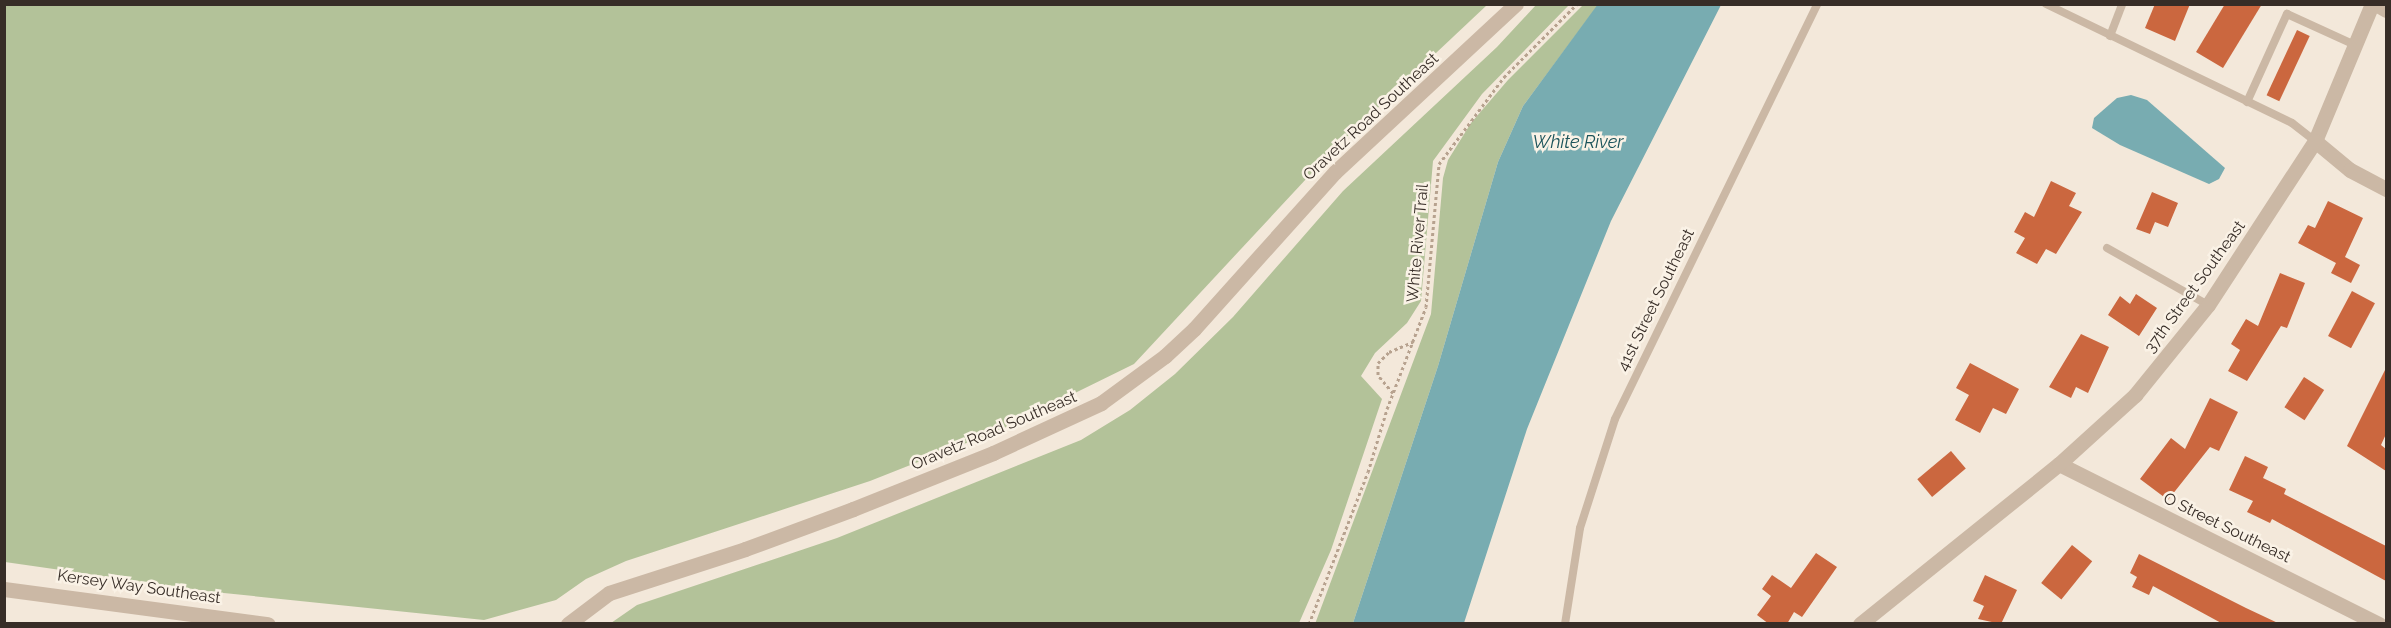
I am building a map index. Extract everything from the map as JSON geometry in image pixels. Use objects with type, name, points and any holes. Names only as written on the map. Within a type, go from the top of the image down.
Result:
[{"type":"street","name":"Oravetz Road Southeast","points":[[568,624],[609,593],[745,549],[853,509],[993,453],[1101,404],[1165,356],[1194,329],[1335,172],[1516,4]]},
{"type":"street","points":[[2374,4],[2386,9]]},
{"type":"street","name":"37th Street Southeast","points":[[1860,624],[2059,464],[2135,395],[2208,305],[2315,141],[2374,4]]},
{"type":"street","points":[[2315,141],[2350,170],[2386,189]]},
{"type":"street","name":"O Street Southeast","points":[[2059,464],[2379,624]]},
{"type":"street","name":"Kersey Way Southeast","points":[[4,589],[268,624]]},
{"type":"lane","name":"41st Street Southeast","points":[[1565,624],[1580,528],[1615,419],[1817,4]]},
{"type":"lane","points":[[2046,4],[2292,123],[2315,141]]},
{"type":"lane","points":[[2110,36],[2122,4]]},
{"type":"lane","points":[[2247,102],[2287,14],[2355,45]]},
{"type":"lane","points":[[2107,248],[2208,305]]},
{"type":"path","name":"White River Trail","points":[[1309,624],[1368,472],[1393,393],[1426,307],[1439,164],[1447,148],[1504,77],[1577,4]]},
{"type":"path","points":[[1393,393],[1378,375],[1378,363],[1389,352],[1413,342]]},
{"type":"green space","points":[[5,4],[1487,5],[1334,149],[1134,364],[1004,428],[870,481],[626,561],[586,579],[556,600],[484,620],[214,592],[5,562]]},
{"type":"green space","points":[[1536,5],[1569,5],[1482,94],[1433,161],[1421,301],[1407,323],[1375,353],[1361,376],[1382,399],[1331,550],[1299,623],[611,623],[637,605],[837,538],[1081,440],[1130,410],[1175,374],[1233,317],[1343,191],[1497,47]]},
{"type":"green space","points":[[1583,5],[1598,5],[1523,106],[1498,162],[1438,366],[1353,623],[1315,624],[1431,314],[1443,178],[1448,160],[1471,123],[1508,80]]},
{"type":"water","name":"White River","points":[[1598,4],[1721,5],[1611,221],[1527,429],[1464,623],[1353,623],[1438,366],[1498,162],[1523,106]]},
{"type":"water","points":[[2131,95],[2147,100],[2225,168],[2219,179],[2209,184],[2120,145],[2092,128],[2094,118],[2117,98]]},
{"type":"building","points":[[2155,4],[2190,4],[2175,41],[2145,28]]},
{"type":"building","points":[[2225,4],[2262,4],[2223,68],[2196,52]]},
{"type":"building","points":[[2297,30],[2310,36],[2279,101],[2267,95]]},
{"type":"building","points":[[2051,181],[2076,193],[2069,206],[2082,212],[2056,254],[2046,249],[2037,264],[2016,253],[2025,238],[2014,232],[2025,212],[2034,217]]},
{"type":"building","points":[[2152,192],[2178,203],[2168,227],[2155,222],[2150,234],[2136,229]]},
{"type":"building","points":[[2328,201],[2363,218],[2345,257],[2360,265],[2351,283],[2331,273],[2336,263],[2298,243],[2308,225],[2315,228]]},
{"type":"building","points":[[2280,273],[2305,283],[2287,328],[2281,326],[2247,381],[2228,371],[2240,350],[2231,344],[2246,319],[2258,326]]},
{"type":"building","points":[[2352,291],[2375,303],[2351,348],[2328,336]]},
{"type":"building","points":[[2136,294],[2157,308],[2139,336],[2108,315],[2120,296],[2130,304]]},
{"type":"building","points":[[2081,334],[2109,347],[2088,393],[2076,387],[2071,398],[2049,387]]},
{"type":"building","points":[[1970,363],[2019,389],[2006,414],[1993,408],[1980,433],[1955,420],[1969,395],[1956,388]]},
{"type":"building","points":[[2386,368],[2386,434],[2381,445],[2386,449],[2386,471],[2347,446]]},
{"type":"building","points":[[2304,377],[2324,390],[2305,420],[2284,407]]},
{"type":"building","points":[[2210,398],[2238,412],[2219,451],[2210,447],[2168,500],[2140,479],[2171,438],[2185,449]]},
{"type":"building","points":[[1951,451],[1966,469],[1932,497],[1917,479]]},
{"type":"building","points":[[2245,456],[2268,467],[2263,478],[2286,489],[2284,494],[2386,546],[2386,581],[2272,519],[2270,523],[2247,512],[2253,501],[2229,490]]},
{"type":"building","points":[[2072,545],[2092,561],[2061,599],[2041,583]]},
{"type":"building","points":[[1816,553],[1837,567],[1802,617],[1794,612],[1787,624],[1769,624],[1757,615],[1771,596],[1762,589],[1772,575],[1791,588]]},
{"type":"building","points":[[2139,554],[2280,624],[2223,624],[2153,586],[2149,595],[2132,587],[2137,577],[2130,573]]},
{"type":"building","points":[[1985,575],[2017,590],[2001,624],[1978,619],[1984,606],[1973,601]]}]
